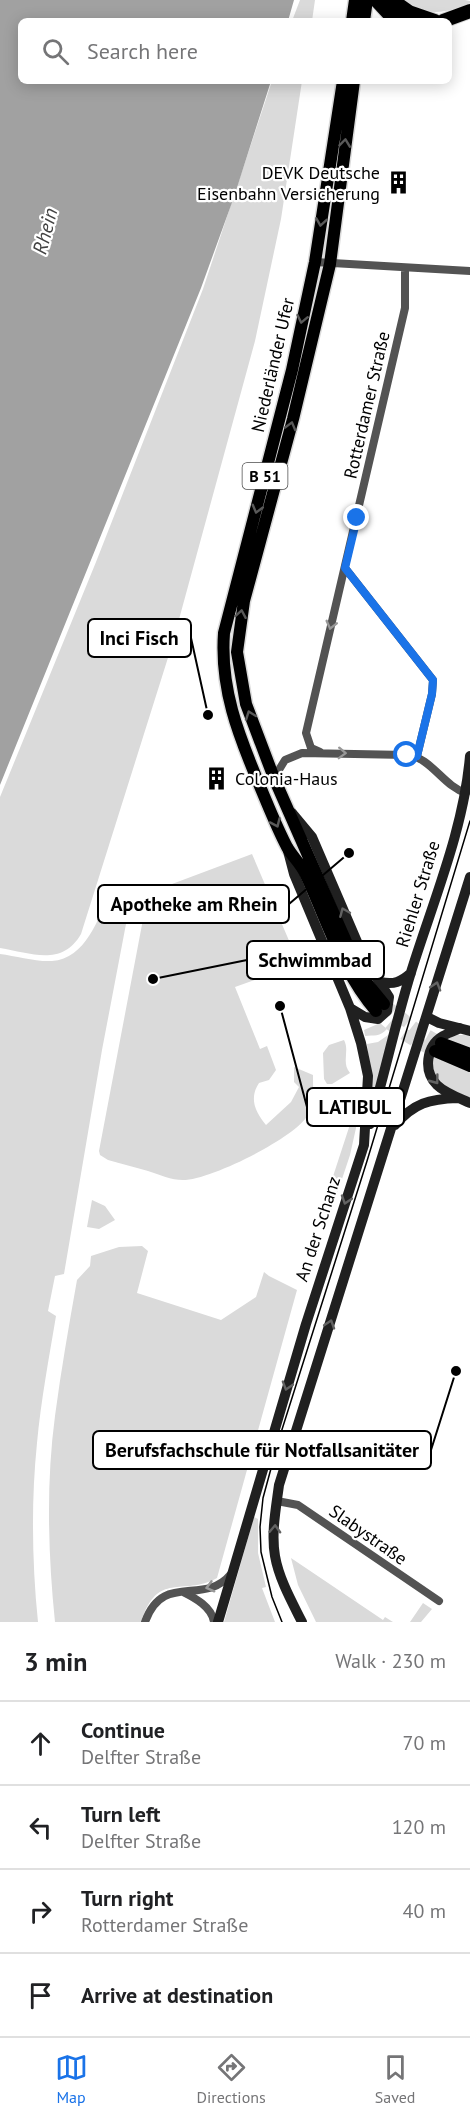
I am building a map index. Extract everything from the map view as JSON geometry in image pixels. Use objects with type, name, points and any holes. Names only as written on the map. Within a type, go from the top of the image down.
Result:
[{"type":"highway","points":[[376,0],[390,15],[398,18]]},
{"type":"highway","points":[[392,0],[409,12],[426,18]]},
{"type":"highway","points":[[451,18],[470,11]]},
{"type":"main road","points":[[352,18],[355,0]]},
{"type":"main road","points":[[364,18],[367,0]]},
{"type":"main road","name":"Niederländer Ufer","points":[[226,689],[223,658],[224,633],[280,421],[315,262],[343,84]]},
{"type":"main road","name":"Niederländer Ufer","points":[[239,672],[237,652],[244,601],[293,419],[330,264],[354,84]]},
{"type":"main road","name":"An der Schanz","points":[[226,689],[232,717],[247,756],[288,848],[303,870],[352,978],[380,1008],[351,953],[274,778],[246,704],[239,672]]},
{"type":"main road","points":[[247,756],[247,749],[251,745],[256,745],[266,757]]},
{"type":"main road","name":"Riehler Straße","points":[[364,1144],[411,973],[466,793],[470,756]]},
{"type":"main road","name":"An der Schanz","points":[[287,808],[312,837],[364,958],[389,997],[389,1004],[383,1016],[378,1019],[371,1020],[350,1008]]},
{"type":"main road","name":"An der Schanz","points":[[218,1622],[306,1324],[364,1144],[368,1076],[362,1043],[350,1008],[294,874],[288,848]]},
{"type":"main road","points":[[302,1622],[284,1585],[275,1557],[274,1531],[279,1485],[470,877]]},
{"type":"main road","points":[[380,982],[391,985],[398,983],[411,973]]},
{"type":"main road","points":[[427,1017],[465,1030]]},
{"type":"main road","points":[[465,1030],[442,1036],[434,1043],[428,1061],[432,1080],[438,1087],[470,1103]]},
{"type":"main road","points":[[470,1054],[438,1047],[470,1065]]},
{"type":"main road","points":[[389,1136],[395,1125],[411,1109],[437,1098],[458,1098]]},
{"type":"street","points":[[315,262],[470,271]]},
{"type":"street","name":"Rotterdamer Straße","points":[[320,752],[311,747],[306,733],[405,308],[405,268]]},
{"type":"street","points":[[345,568],[433,680],[432,694],[417,756]]},
{"type":"street","points":[[274,778],[285,760],[302,753],[417,756],[450,785],[466,793]]},
{"type":"street","name":"Slabystraße","points":[[277,1501],[298,1505],[438,1601]]},
{"type":"street","points":[[145,1622],[150,1609],[162,1596],[212,1588],[223,1583],[233,1570]]},
{"type":"street","points":[[181,1592],[199,1601],[213,1616],[214,1622]]},
{"type":"shaded area","points":[[300,0],[315,0],[312,18],[293,18]]},
{"type":"shaded area","points":[[405,0],[465,0],[470,3],[436,12],[412,6]]},
{"type":"shaded area","points":[[271,84],[302,84],[281,219],[255,341],[172,645],[81,934],[65,951],[55,954],[34,954],[0,948],[0,797],[96,562],[203,289]]},
{"type":"shaded area","points":[[252,854],[299,964],[235,987],[260,1049],[267,1046],[276,1070],[269,1080],[259,1083],[254,1094],[255,1105],[266,1125],[291,1102],[299,1087],[294,1082],[294,1067],[313,1075],[310,1111],[300,1124],[270,1146],[231,1165],[196,1178],[174,1179],[108,1160],[100,1155],[99,1151],[148,893]]},
{"type":"shaded area","points":[[111,892],[130,903],[102,1050],[64,1274],[55,1276],[48,1311],[56,1316],[37,1443],[33,1510],[34,1578],[38,1622],[0,1622],[0,954],[33,960],[64,959],[74,953],[89,936]]},
{"type":"shaded area","points":[[380,1023],[387,1029],[384,1032],[365,1036],[364,1030]]},
{"type":"shaded area","points":[[391,1033],[373,1098],[367,1044],[378,1042]]},
{"type":"shaded area","points":[[455,1035],[470,1035],[470,1049],[446,1039]]},
{"type":"shaded area","points":[[344,1040],[346,1065],[350,1073],[332,1084],[327,1084],[324,1079],[323,1053],[329,1045]]},
{"type":"shaded area","points":[[433,1056],[470,1071],[470,1098],[450,1090],[434,1075]]},
{"type":"shaded area","points":[[357,1080],[356,1128],[350,1155],[331,1212],[322,1210],[356,1106]]},
{"type":"shaded area","points":[[92,1200],[105,1206],[115,1220],[99,1229],[87,1227]]},
{"type":"shaded area","points":[[142,1246],[148,1251],[137,1293],[221,1320],[256,1297],[264,1272],[297,1290],[217,1578],[193,1586],[163,1590],[148,1606],[141,1622],[55,1622],[50,1545],[50,1467],[57,1399],[77,1280],[90,1266],[91,1256],[119,1247]]},
{"type":"shaded area","points":[[254,1517],[258,1519],[258,1553],[266,1587],[262,1588],[275,1622],[224,1622]]},
{"type":"shaded area","points":[[291,1558],[383,1620],[385,1617],[393,1622],[316,1622],[298,1585]]},
{"type":"shaded area","points":[[423,1603],[432,1609],[421,1622],[410,1622]]},
{"type":"water","name":"Rhein","points":[[0,0],[294,0],[289,18],[18,18],[18,84],[270,84],[234,197],[201,288],[0,785]]},
{"type":"tunnel","points":[[384,1004],[416,1029],[441,1043]]},
{"type":"tunnel","points":[[376,1011],[404,1034],[435,1051]]},
{"type":"tram line","points":[[282,1622],[272,1597],[261,1552],[260,1527],[263,1498],[279,1439],[367,1161],[470,821]]},
{"type":"place","name":"DEVK Deutsche Eisenbahn Versicherung","points":[[398,183]]},
{"type":"place","name":"Inci Fisch","points":[[208,715]]},
{"type":"place","name":"Colonia-Haus","points":[[217,779]]},
{"type":"place","name":"Apotheke am Rhein","points":[[349,853]]},
{"type":"place","name":"Schwimmbad","points":[[153,979]]},
{"type":"place","name":"LATIBUL","points":[[280,1006]]},
{"type":"place","name":"Berufsfachschule für Notfallsanitäter","points":[[456,1371]]},
{"type":"route","points":[[357,518],[345,568],[433,680],[434,686],[417,756],[407,755]]}]
